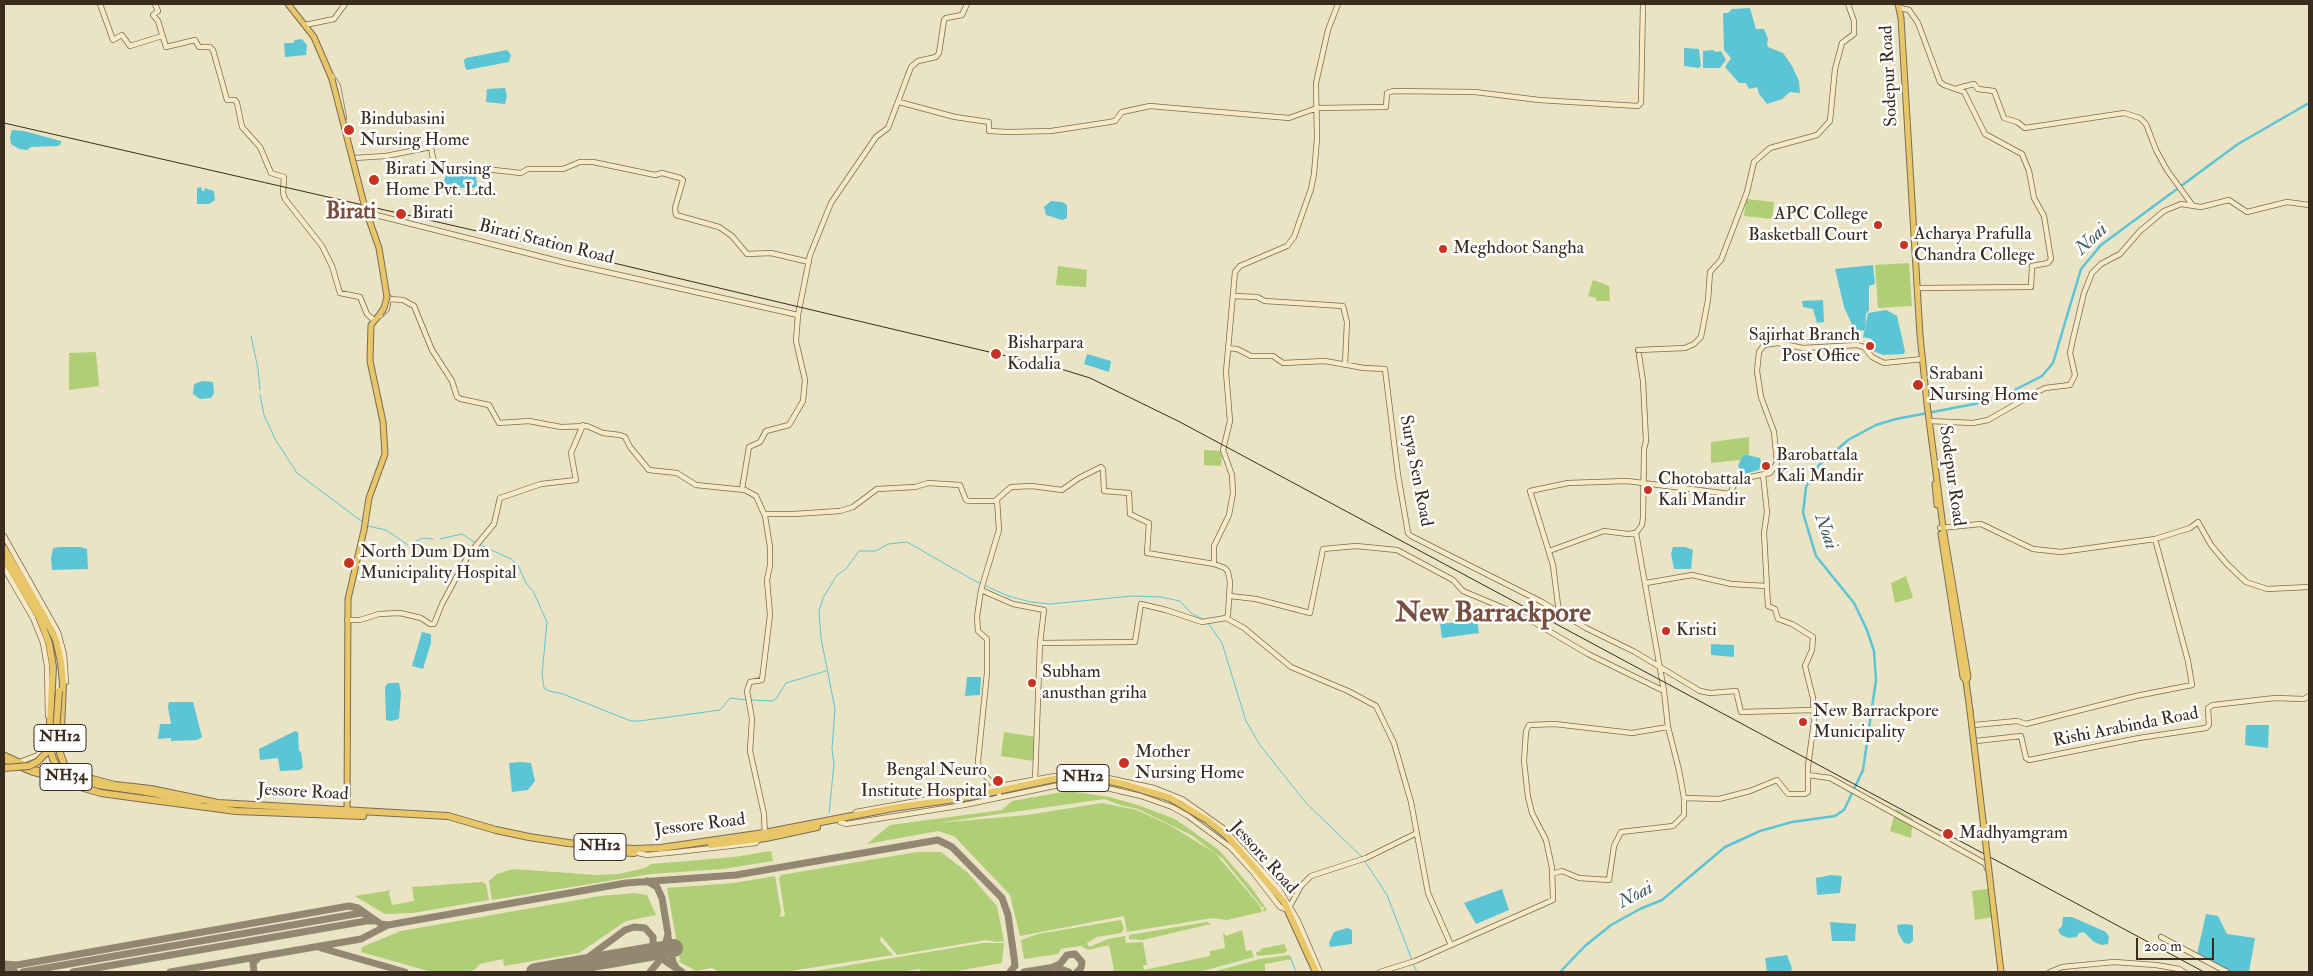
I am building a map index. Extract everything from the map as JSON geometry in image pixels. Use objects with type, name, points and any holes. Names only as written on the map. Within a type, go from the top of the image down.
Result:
[{"type":"highway","name":"NH12","points":[[4,548],[51,629],[59,654],[63,683],[60,753],[65,767],[74,774],[116,785]]},
{"type":"highway","name":"NH12","points":[[4,558],[45,629],[52,658],[49,738],[52,755],[57,767],[70,781],[83,788],[146,799],[236,811],[347,813],[448,819],[491,833],[514,838],[573,848],[638,853],[840,822],[998,791],[1055,782],[1082,781],[1126,788],[1165,800],[1198,819],[1227,841],[1288,908],[1312,972]]},
{"type":"highway","points":[[14,575],[46,642],[50,668],[48,718]]},
{"type":"highway","points":[[4,768],[29,766],[48,751],[56,732],[59,654]]},
{"type":"highway","name":"Jessore Road","points":[[116,785],[151,789],[218,803],[347,813],[448,816],[496,830],[568,844],[619,848],[661,848],[763,835],[886,809],[969,797],[1035,781],[1077,777],[1117,782],[1170,798],[1207,820],[1233,842],[1278,893],[1293,917],[1318,972]]},
{"type":"main road","points":[[288,4],[317,42],[332,77],[365,208],[379,248],[387,297],[384,308],[376,317],[370,336],[370,366],[383,422],[385,454],[369,498],[349,594],[347,620],[349,655],[347,677],[347,813]]},
{"type":"main road","name":"Sodepur Road","points":[[1899,6],[1927,408],[1942,528],[1968,677],[1966,681],[2000,972]]},
{"type":"main road","name":"Jessore Road","points":[[4,755],[17,763],[36,770],[116,785]]},
{"type":"main road","points":[[4,760],[17,763],[32,772],[67,781],[155,794],[199,805]]},
{"type":"street","points":[[100,4],[113,40],[122,35],[130,46],[162,36]]},
{"type":"street","points":[[155,4],[158,12],[153,15],[166,47],[195,40],[199,47],[210,47],[222,78],[227,100],[235,100],[237,103],[242,127],[260,147],[271,173],[284,176],[284,196],[322,246],[329,259],[340,293],[360,297],[367,314],[376,317],[385,312],[389,299],[381,247],[359,183],[332,77]]},
{"type":"street","points":[[305,25],[334,19],[345,4]]},
{"type":"street","points":[[742,489],[749,447],[760,442],[766,431],[789,425],[803,401],[806,380],[795,338],[798,315],[809,262],[819,230],[831,203],[867,148],[876,137],[888,128],[911,68],[918,61],[936,57],[939,53],[944,20],[962,15],[967,4]]},
{"type":"street","points":[[1214,564],[1214,546],[1229,514],[1233,493],[1232,475],[1223,450],[1230,421],[1226,375],[1235,272],[1238,267],[1287,246],[1294,237],[1311,189],[1314,174],[1316,96],[1321,60],[1338,4]]},
{"type":"street","points":[[899,102],[955,117],[989,122],[989,131],[1008,132],[1051,131],[1110,122],[1115,121],[1122,112],[1150,106],[1289,118],[1317,108],[1386,107],[1387,93],[1393,91],[1475,92],[1581,103],[1640,106],[1643,4]]},
{"type":"street","points":[[1549,551],[1604,531],[1628,534],[1636,532],[1642,525],[1646,425],[1644,381],[1639,353],[1684,348],[1694,344],[1701,337],[1708,300],[1710,272],[1722,260],[1747,192],[1754,162],[1770,148],[1817,135],[1830,121],[1835,69],[1840,48],[1843,41],[1854,34],[1854,21],[1848,4]]},
{"type":"street","points":[[1899,6],[1909,10],[1918,23],[1940,82],[1964,92],[1986,134],[2022,154],[2026,162],[2034,198],[2044,216],[2051,261],[2032,266],[2031,287],[1918,288]]},
{"type":"street","points":[[332,77],[338,86],[359,183]]},
{"type":"street","points":[[1957,88],[1974,84],[1978,89],[1994,91],[2004,118],[2017,122],[2025,128],[2124,113],[2132,114],[2146,124],[2159,158],[2193,206]]},
{"type":"street","points":[[354,158],[386,156],[431,147],[435,170],[485,169],[521,173],[528,169],[566,169],[586,162],[606,163],[656,176],[662,173],[683,180],[675,208],[676,215],[718,227],[732,236],[747,254],[771,253],[809,262]]},
{"type":"street","points":[[1929,420],[1973,423],[1988,420],[2037,392],[2054,387],[2067,386],[2073,381],[2075,375],[2070,353],[2084,293],[2094,270],[2120,254],[2140,231],[2164,211],[2182,204],[2201,207],[2228,200],[2241,210],[2251,212],[2287,202],[2309,205]]},
{"type":"street","name":"Birati Station Road","points":[[368,213],[631,278],[798,315]]},
{"type":"street","points":[[1228,348],[1237,349],[1251,356],[1273,356],[1284,363],[1321,360],[1345,365],[1347,322],[1343,306],[1265,301],[1257,297],[1233,296]]},
{"type":"street","points":[[389,299],[403,300],[414,306],[432,350],[450,377],[457,397],[488,405],[500,424],[528,421],[561,428],[583,425],[595,428],[603,433],[625,437],[630,447],[649,470],[677,473],[696,485],[742,489],[753,493],[764,514],[770,547],[768,573],[770,615],[762,680],[750,682],[748,700],[752,719],[750,751],[764,814],[763,835]]},
{"type":"street","points":[[1559,614],[1557,582],[1530,491],[1568,483],[1627,482],[1730,494],[1733,483],[1739,478],[1772,472],[1776,463],[1774,432],[1762,397],[1757,371],[1759,352],[1764,345],[1778,343],[1803,348],[1857,345],[1864,347],[1872,357],[1884,363],[1923,359]]},
{"type":"street","name":"Surya Sen Road","points":[[1345,365],[1386,370],[1397,471],[1410,535],[1500,580],[1559,614],[1659,666],[1700,691],[1710,693],[1736,691],[1741,712],[1813,710]]},
{"type":"street","points":[[347,620],[360,620],[379,614],[400,613],[421,618],[430,624],[434,624],[442,604],[476,544],[494,524],[497,505],[502,496],[540,484],[576,480],[571,453],[583,425]]},
{"type":"street","points":[[764,514],[840,511],[853,507],[877,489],[915,487],[928,483],[960,485],[966,500],[969,501],[997,500],[1011,487],[1032,486],[1062,490],[1078,478],[1101,467],[1103,469],[1104,491],[1128,493],[1130,514],[1149,523],[1147,553],[1214,564],[1225,568],[1230,582],[1230,596],[1226,618]]},
{"type":"street","points":[[1684,798],[1702,800],[1724,798],[1750,791],[1776,780],[1790,794],[1808,792],[1813,698],[1805,666],[1812,650],[1813,637],[1778,618],[1774,609],[1768,606],[1764,533],[1767,512],[1763,475]]},
{"type":"street","points":[[997,500],[998,530],[981,590],[978,631],[987,639],[987,673],[979,767],[998,791]]},
{"type":"street","points":[[1942,528],[1981,524],[2026,546],[2049,551],[2088,549],[2155,538],[2193,526],[2198,522],[2212,545],[2227,564],[2246,582],[2267,589],[2309,587]]},
{"type":"street","points":[[1552,874],[1562,871],[1579,878],[1609,880],[1614,846],[1621,832],[1673,826],[1684,815],[1684,798],[1668,727],[1664,692],[1636,532]]},
{"type":"street","points":[[4,536],[48,612],[62,642],[66,677],[65,704],[61,730]]},
{"type":"street","points":[[1974,726],[2017,721],[2026,724],[2136,696],[2192,685],[2188,661],[2155,538]]},
{"type":"street","points":[[1230,596],[1256,599],[1310,612],[1323,549],[1345,549],[1356,546],[1397,550],[1453,580],[1463,591],[1525,618],[1588,654],[1664,692]]},
{"type":"street","points":[[4,568],[33,618],[43,643],[47,666],[48,718],[46,738],[41,752],[32,759],[17,763]]},
{"type":"street","points":[[1646,583],[1692,576],[1731,584],[1766,586]]},
{"type":"street","points":[[981,590],[1013,604],[1044,610],[1040,643],[1035,781],[1047,777],[1087,775],[1148,787],[1182,800],[1233,838],[1279,889],[1318,972]]},
{"type":"street","points":[[1040,643],[1135,642],[1141,604],[1202,622],[1226,618],[1244,628],[1291,667],[1348,691],[1376,706],[1394,743],[1411,802],[1428,893],[1451,945]]},
{"type":"street","name":"Rishi Arabinda Road","points":[[1976,741],[2021,736],[2026,758],[2029,760],[2139,738],[2206,728],[2210,725],[2208,708],[2213,705],[2275,698],[2304,699],[2309,696]]},
{"type":"street","points":[[1380,972],[1415,961],[1552,901],[1552,874],[1546,840],[1532,813],[1528,797],[1524,761],[1528,727],[1533,724],[1555,724],[1632,733],[1668,727]]},
{"type":"street","points":[[1808,775],[1830,778],[1845,788],[1986,864],[2000,972]]},
{"type":"street","points":[[840,822],[846,824],[964,805],[1059,785],[1094,785],[1141,796],[1172,807],[1188,816],[1230,847],[1252,871],[1280,907],[1288,908]]},
{"type":"street","points":[[1288,908],[1301,886],[1311,876],[1363,859],[1416,833]]},
{"type":"street","points":[[2161,937],[2227,972]]},
{"type":"street","points":[[2050,972],[2062,967],[2114,962],[2156,965],[2179,969],[2184,972]]},
{"type":"green space","points":[[1746,199],[1774,202],[1772,219],[1744,216]]},
{"type":"green space","points":[[1909,263],[1912,306],[1878,308],[1875,265]]},
{"type":"green space","points":[[1058,266],[1087,270],[1086,287],[1056,285]]},
{"type":"green space","points":[[1593,280],[1609,286],[1610,301],[1596,301],[1596,298],[1588,296]]},
{"type":"green space","points":[[96,352],[99,386],[69,390],[69,353]]},
{"type":"green space","points":[[1749,437],[1749,455],[1743,454],[1740,460],[1711,463],[1711,442]]},
{"type":"green space","points":[[1204,450],[1222,451],[1221,466],[1204,465]]},
{"type":"green space","points":[[1906,576],[1913,598],[1895,603],[1891,583]]},
{"type":"green space","points":[[1004,732],[1036,737],[1034,761],[1001,756]]},
{"type":"green space","points":[[1069,791],[1109,797],[1138,805],[1175,819],[1219,850],[1251,887],[1267,910],[1263,912],[1264,907],[1262,907],[1223,859],[1215,853],[1260,906],[1262,912],[1227,920],[1213,918],[1127,932],[1124,916],[1020,936],[1010,895],[954,836],[938,831],[867,844],[890,825],[1002,810],[1012,801]],"holes":[[[1104,799],[1138,809],[1191,835],[1215,853],[1171,826],[1137,810],[1102,803],[1027,815],[937,823]]]},
{"type":"green space","points":[[1896,809],[1913,819],[1911,838],[1890,831]]},
{"type":"green space","points":[[771,851],[773,861],[723,869],[651,874],[492,900],[489,881],[497,874],[513,869],[596,875],[618,874],[645,868],[651,864],[734,857]]},
{"type":"green space","points":[[917,852],[941,852],[967,872],[997,906],[1004,941],[986,940],[897,955],[881,936],[880,941],[893,955],[784,972],[719,972],[712,968],[696,971],[678,961],[680,960],[667,888],[734,883],[775,876],[781,911],[780,917],[785,916],[779,878],[781,875]]},
{"type":"green space","points":[[482,882],[486,884],[489,900],[413,913],[385,914],[355,896],[392,890],[389,892],[392,905],[414,901],[412,887]]},
{"type":"green space","points":[[1994,888],[1998,916],[1975,920],[1972,891]]},
{"type":"green space","points":[[635,893],[647,895],[656,915],[626,921],[579,953],[504,966],[503,959],[480,964],[474,970],[464,972],[432,972],[361,952],[362,947],[401,931],[600,896]]},
{"type":"green space","points":[[1121,920],[1124,929],[1121,933],[1097,937],[1087,943],[1089,947],[1108,939],[1125,936],[1126,943],[1143,942],[1147,965],[1143,965],[1144,970],[1210,956],[1210,951],[1225,948],[1223,932],[1226,936],[1242,930],[1246,951],[1251,950],[1254,957],[1199,972],[1109,972],[1114,970],[1109,945],[1088,950],[1081,946],[1066,948],[1061,949],[1058,954],[1024,959],[1021,940],[1038,934]]},
{"type":"green space","points":[[1207,922],[1211,924],[1143,940],[1129,939],[1129,935]]},
{"type":"green space","points":[[983,943],[1004,943],[1002,963],[951,972],[922,972],[919,969],[901,972],[808,972]]},
{"type":"green space","points":[[1284,944],[1287,950],[1285,953],[1257,956],[1256,952],[1261,951],[1260,949]]},
{"type":"green space","points":[[1289,955],[1292,959],[1265,964],[1265,972],[1212,972],[1260,959]]},
{"type":"water","points":[[1750,8],[1756,29],[1764,29],[1768,39],[1768,47],[1783,53],[1792,66],[1799,81],[1800,93],[1790,92],[1782,99],[1767,104],[1759,94],[1757,87],[1749,89],[1746,83],[1739,83],[1725,67],[1731,58],[1724,50],[1723,13],[1728,13],[1732,9]]},
{"type":"water","points":[[302,39],[307,45],[306,55],[285,57],[284,43],[293,43],[295,40]]},
{"type":"water","points":[[1684,48],[1699,49],[1701,66],[1698,68],[1684,66]]},
{"type":"water","points":[[507,50],[511,55],[509,62],[467,70],[465,67],[464,60],[466,58]]},
{"type":"water","points":[[1713,50],[1716,52],[1721,51],[1726,60],[1720,68],[1703,68],[1703,51]]},
{"type":"water","points":[[505,88],[507,96],[505,104],[486,102],[487,89]]},
{"type":"water","points":[[12,130],[24,131],[61,141],[61,144],[58,146],[31,147],[27,150],[19,149],[11,144]]},
{"type":"water","points":[[472,170],[476,175],[477,186],[474,188],[447,188],[444,180],[448,172]]},
{"type":"water","points":[[201,187],[202,191],[205,188],[214,191],[215,200],[209,204],[197,204],[197,188]]},
{"type":"water","points":[[1051,201],[1062,202],[1067,205],[1067,218],[1062,220],[1046,215],[1044,207]]},
{"type":"water","points":[[1873,265],[1875,284],[1869,286],[1869,310],[1866,314],[1865,331],[1854,329],[1844,307],[1835,269]]},
{"type":"water","points":[[1823,300],[1824,322],[1817,323],[1813,309],[1803,307],[1802,301]]},
{"type":"water","points":[[1886,310],[1897,316],[1905,351],[1904,354],[1883,355],[1873,351],[1872,339],[1863,337],[1868,313]]},
{"type":"water","points":[[1087,354],[1111,361],[1109,372],[1084,364]]},
{"type":"water","points":[[202,381],[213,382],[214,393],[211,398],[200,399],[193,394],[194,384]]},
{"type":"water","points":[[1743,454],[1760,458],[1759,470],[1744,474],[1738,466]]},
{"type":"water","points":[[1673,547],[1685,547],[1693,550],[1691,569],[1674,569],[1671,554]]},
{"type":"water","points":[[53,548],[87,549],[88,569],[52,570],[51,558]]},
{"type":"water","points":[[1477,620],[1479,633],[1442,638],[1440,624]]},
{"type":"water","points":[[422,632],[431,634],[431,643],[423,669],[412,666]]},
{"type":"water","points":[[1711,644],[1734,645],[1734,657],[1711,655]]},
{"type":"water","points":[[967,677],[981,677],[980,695],[965,696]]},
{"type":"water","points":[[388,683],[399,683],[401,693],[399,719],[391,721],[386,720],[385,687]]},
{"type":"water","points":[[169,702],[193,702],[202,737],[197,740],[171,741],[171,738],[158,739],[160,724],[171,724]]},
{"type":"water","points":[[2246,725],[2269,725],[2268,748],[2245,745]]},
{"type":"water","points":[[295,731],[298,732],[299,751],[301,752],[303,767],[300,770],[280,771],[278,758],[260,760],[259,749]]},
{"type":"water","points":[[509,763],[531,763],[535,781],[528,790],[512,792]]},
{"type":"water","points":[[1831,875],[1842,876],[1840,893],[1817,895],[1816,878]]},
{"type":"water","points":[[1502,889],[1509,910],[1476,924],[1464,903]]},
{"type":"water","points":[[2206,914],[2218,916],[2227,934],[2255,938],[2249,972],[2231,972],[2197,954]]},
{"type":"water","points":[[2063,917],[2072,917],[2106,932],[2109,937],[2108,944],[2102,945],[2094,942],[2084,932],[2079,933],[2077,937],[2069,938],[2061,935],[2058,930],[2062,926]]},
{"type":"water","points":[[1830,922],[1856,924],[1855,941],[1832,941]]},
{"type":"water","points":[[1897,925],[1913,925],[1913,941],[1909,944],[1904,943],[1898,933]]},
{"type":"water","points":[[1347,928],[1352,930],[1352,944],[1330,947],[1329,943],[1334,932]]},
{"type":"water","points":[[1787,955],[1792,968],[1791,972],[1767,972],[1765,958]]},
{"type":"waterway","name":"Noai","points":[[1560,972],[1585,946],[1611,925],[1640,909],[1662,900],[1725,847],[1760,831],[1792,822],[1835,816],[1844,810],[1863,770],[1876,680],[1874,651],[1867,630],[1854,603],[1816,556],[1803,513],[1806,487],[1818,466],[1848,440],[1876,425],[1896,419],[1995,400],[2042,376],[2053,363],[2081,269],[2101,245],[2238,144],[2309,103]]},
{"type":"waterway","points":[[251,336],[260,390]]},
{"type":"waterway","points":[[260,395],[264,415],[275,439],[297,473],[364,523]]},
{"type":"waterway","points":[[367,526],[386,530],[408,545],[423,538],[433,539]]},
{"type":"waterway","points":[[440,539],[462,534],[476,543]]},
{"type":"waterway","points":[[829,813],[834,764],[832,749],[835,709],[821,638],[819,611],[823,598],[837,575],[846,569],[859,551],[876,551],[888,544],[907,542],[975,581],[1008,596],[1031,602],[1050,604],[1132,596],[1161,597],[1180,601],[1192,614],[1205,620]]},
{"type":"waterway","points":[[480,545],[511,559],[518,565],[526,583],[533,591],[547,622],[542,674],[544,688],[549,691],[563,694],[631,721],[720,710],[730,698],[747,700]]},
{"type":"waterway","points":[[1208,623],[1222,643],[1246,721],[1260,745],[1306,803],[1362,857]]},
{"type":"waterway","points":[[751,700],[772,701],[776,699],[786,683],[826,671]]},
{"type":"waterway","points":[[1364,860],[1387,895],[1412,960]]},
{"type":"waterway","points":[[1290,957],[1296,972]]},
{"type":"waterway","points":[[1413,964],[1417,972]]},
{"type":"taxiway","points":[[170,972],[361,939],[388,925],[626,883],[736,875],[938,840],[952,847],[1002,898],[1008,915],[1015,966],[1010,972]]},
{"type":"taxiway","points":[[647,881],[657,887],[662,898],[668,934],[666,942],[660,949],[649,953]]},
{"type":"taxiway","points":[[4,964],[17,965],[349,906],[358,908],[381,924],[388,925]]},
{"type":"taxiway","points":[[23,972],[361,913],[367,915]]},
{"type":"taxiway","points":[[73,972],[366,921],[376,921]]},
{"type":"taxiway","points":[[566,967],[579,964],[625,930],[634,927],[645,928],[653,937],[653,946],[641,954]]},
{"type":"taxiway","points":[[668,937],[673,962],[676,967]]},
{"type":"taxiway","points":[[321,948],[405,972]]},
{"type":"taxiway","points":[[647,954],[661,958],[682,972]]},
{"type":"taxiway","points":[[1053,967],[1060,964],[1067,955],[1075,954],[1082,962],[1081,968],[1077,972]]},
{"type":"taxiway","points":[[650,972],[664,955]]},
{"type":"taxiway","points":[[254,972],[253,963],[258,958]]},
{"type":"taxiway","points":[[5,967],[15,972]]},
{"type":"taxiway","points":[[1024,972],[1055,967],[1069,972]]},
{"type":"runway","points":[[535,972],[674,948]]},
{"type":"railway","points":[[4,123],[525,242],[1061,369],[1090,378],[1180,422],[2204,972]]},
{"type":"place","name":"Bindubasini Nursing Home","points":[[349,130]]},
{"type":"place","name":"Birati Nursing Home Pvt. Ltd.","points":[[374,180]]},
{"type":"place","name":"Birati","points":[[401,214]]},
{"type":"place","name":"APC College Basketball Court","points":[[1878,225]]},
{"type":"place","name":"Acharya Prafulla Chandra College","points":[[1904,245]]},
{"type":"place","name":"Meghdoot Sangha","points":[[1443,249]]},
{"type":"place","name":"Sajirhat Branch Post Office","points":[[1870,346]]},
{"type":"place","name":"Bisharpara Kodalia","points":[[996,354]]},
{"type":"place","name":"Srabani Nursing Home","points":[[1918,385]]},
{"type":"place","name":"Barobattala Kali Mandir","points":[[1766,466]]},
{"type":"place","name":"Chotobattala Kali Mandir","points":[[1648,490]]},
{"type":"place","name":"North Dum Dum Municipality Hospital","points":[[349,563]]},
{"type":"place","name":"Kristi","points":[[1666,631]]},
{"type":"place","name":"Subham anusthan griha","points":[[1032,683]]},
{"type":"place","name":"New Barrackpore Municipality","points":[[1803,722]]},
{"type":"place","name":"Mother Nursing Home","points":[[1124,763]]},
{"type":"place","name":"Bengal Neuro Institute Hospital","points":[[998,781]]},
{"type":"place","name":"Madhyamgram","points":[[1948,834]]},
{"type":"district","name":"Birati","points":[[351,213]]},
{"type":"district","name":"New Barrackpore","points":[[1493,615]]}]
